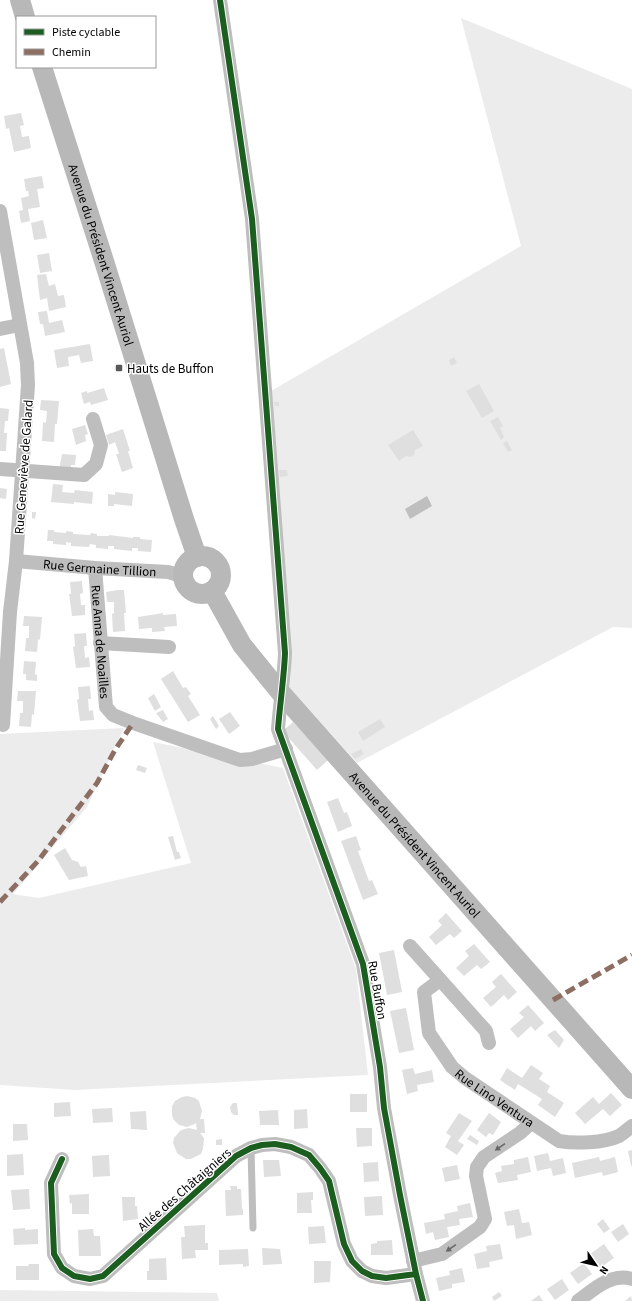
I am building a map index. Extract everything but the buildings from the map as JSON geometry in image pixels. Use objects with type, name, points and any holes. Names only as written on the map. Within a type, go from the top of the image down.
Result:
[{"type":"main road","points":[[20,0],[25,16]]},
{"type":"main road","name":"Avenue du Président Vincent Auriol","points":[[42,68],[197,556]]},
{"type":"main road","points":[[197,556],[212,559],[219,568],[220,578],[216,588],[212,591],[201,594],[196,594],[186,587],[182,576],[185,566],[192,558],[197,556]]},
{"type":"main road","name":"Avenue du Président Vincent Auriol","points":[[212,591],[242,645],[281,693],[632,1089]]},
{"type":"street","name":"Rue Buffon","points":[[220,0],[252,219],[285,653],[284,683],[281,693],[278,728],[363,964],[380,1066],[384,1108],[413,1261],[423,1301]]},
{"type":"street","name":"Rue Geneviève de Galard","points":[[0,211],[27,363],[28,385],[16,561],[5,612],[2,690],[3,725]]},
{"type":"street","points":[[0,330],[20,326]]},
{"type":"street","points":[[0,469],[84,476],[96,464],[101,445],[93,419]]},
{"type":"street","name":"Rue Germaine Tillion","points":[[16,561],[95,568],[168,572],[182,576]]},
{"type":"street","name":"Rue Anna de Noailles","points":[[95,568],[106,707],[113,715],[240,760],[252,759],[286,749]]},
{"type":"street","points":[[100,643],[169,647]]},
{"type":"street","points":[[410,946],[486,1031],[489,1043]]},
{"type":"street","name":"Rue Lino Ventura","points":[[440,980],[424,992],[429,1033],[452,1067],[465,1078],[531,1123],[559,1140],[572,1143],[606,1140],[620,1135],[632,1126]]},
{"type":"street","points":[[413,1261],[442,1254],[480,1227],[485,1219],[476,1176],[477,1167],[484,1158],[520,1133],[531,1123]]},
{"type":"street","name":"Allée des Châtaigniers","points":[[62,1159],[50,1183],[54,1254],[62,1268],[74,1276],[90,1279],[103,1276],[236,1156],[251,1148],[275,1144],[292,1147],[308,1155],[329,1181],[344,1244],[352,1261],[362,1271],[372,1276],[386,1278],[416,1274]]},
{"type":"street","points":[[578,1301],[605,1282],[618,1278],[628,1277],[632,1279]]},
{"type":"lane","points":[[251,1148],[253,1228]]},
{"type":"shaded area","points":[[461,18],[632,89],[632,628],[613,627],[357,763],[290,688],[291,650],[271,391],[521,246]]},
{"type":"shaded area","points":[[427,496],[432,506],[410,519],[405,509]]},
{"type":"shaded area","points":[[124,728],[87,807],[13,894],[39,898],[191,863],[153,742],[283,768],[356,969],[368,1075],[75,1090],[0,1085],[0,734]]},
{"type":"shaded area","points":[[0,1290],[217,1293],[219,1301],[0,1301]]},
{"type":"marked path","points":[[0,902],[38,861],[97,783],[115,750],[133,723]]},
{"type":"marked path","points":[[553,1000],[632,955]]},
{"type":"cycle path","points":[[220,0],[252,219],[285,653],[278,729],[363,964],[380,1067],[384,1108],[400,1195],[423,1301]]},
{"type":"cycle path","points":[[62,1159],[51,1183],[54,1254],[62,1268],[74,1276],[90,1279],[103,1276],[236,1156],[251,1148],[275,1144],[291,1147],[309,1155],[329,1181],[344,1244],[352,1261],[362,1271],[372,1276],[386,1278],[416,1274]]},
{"type":"place","name":"Hauts de Buffon","points":[[119,368]]}]
